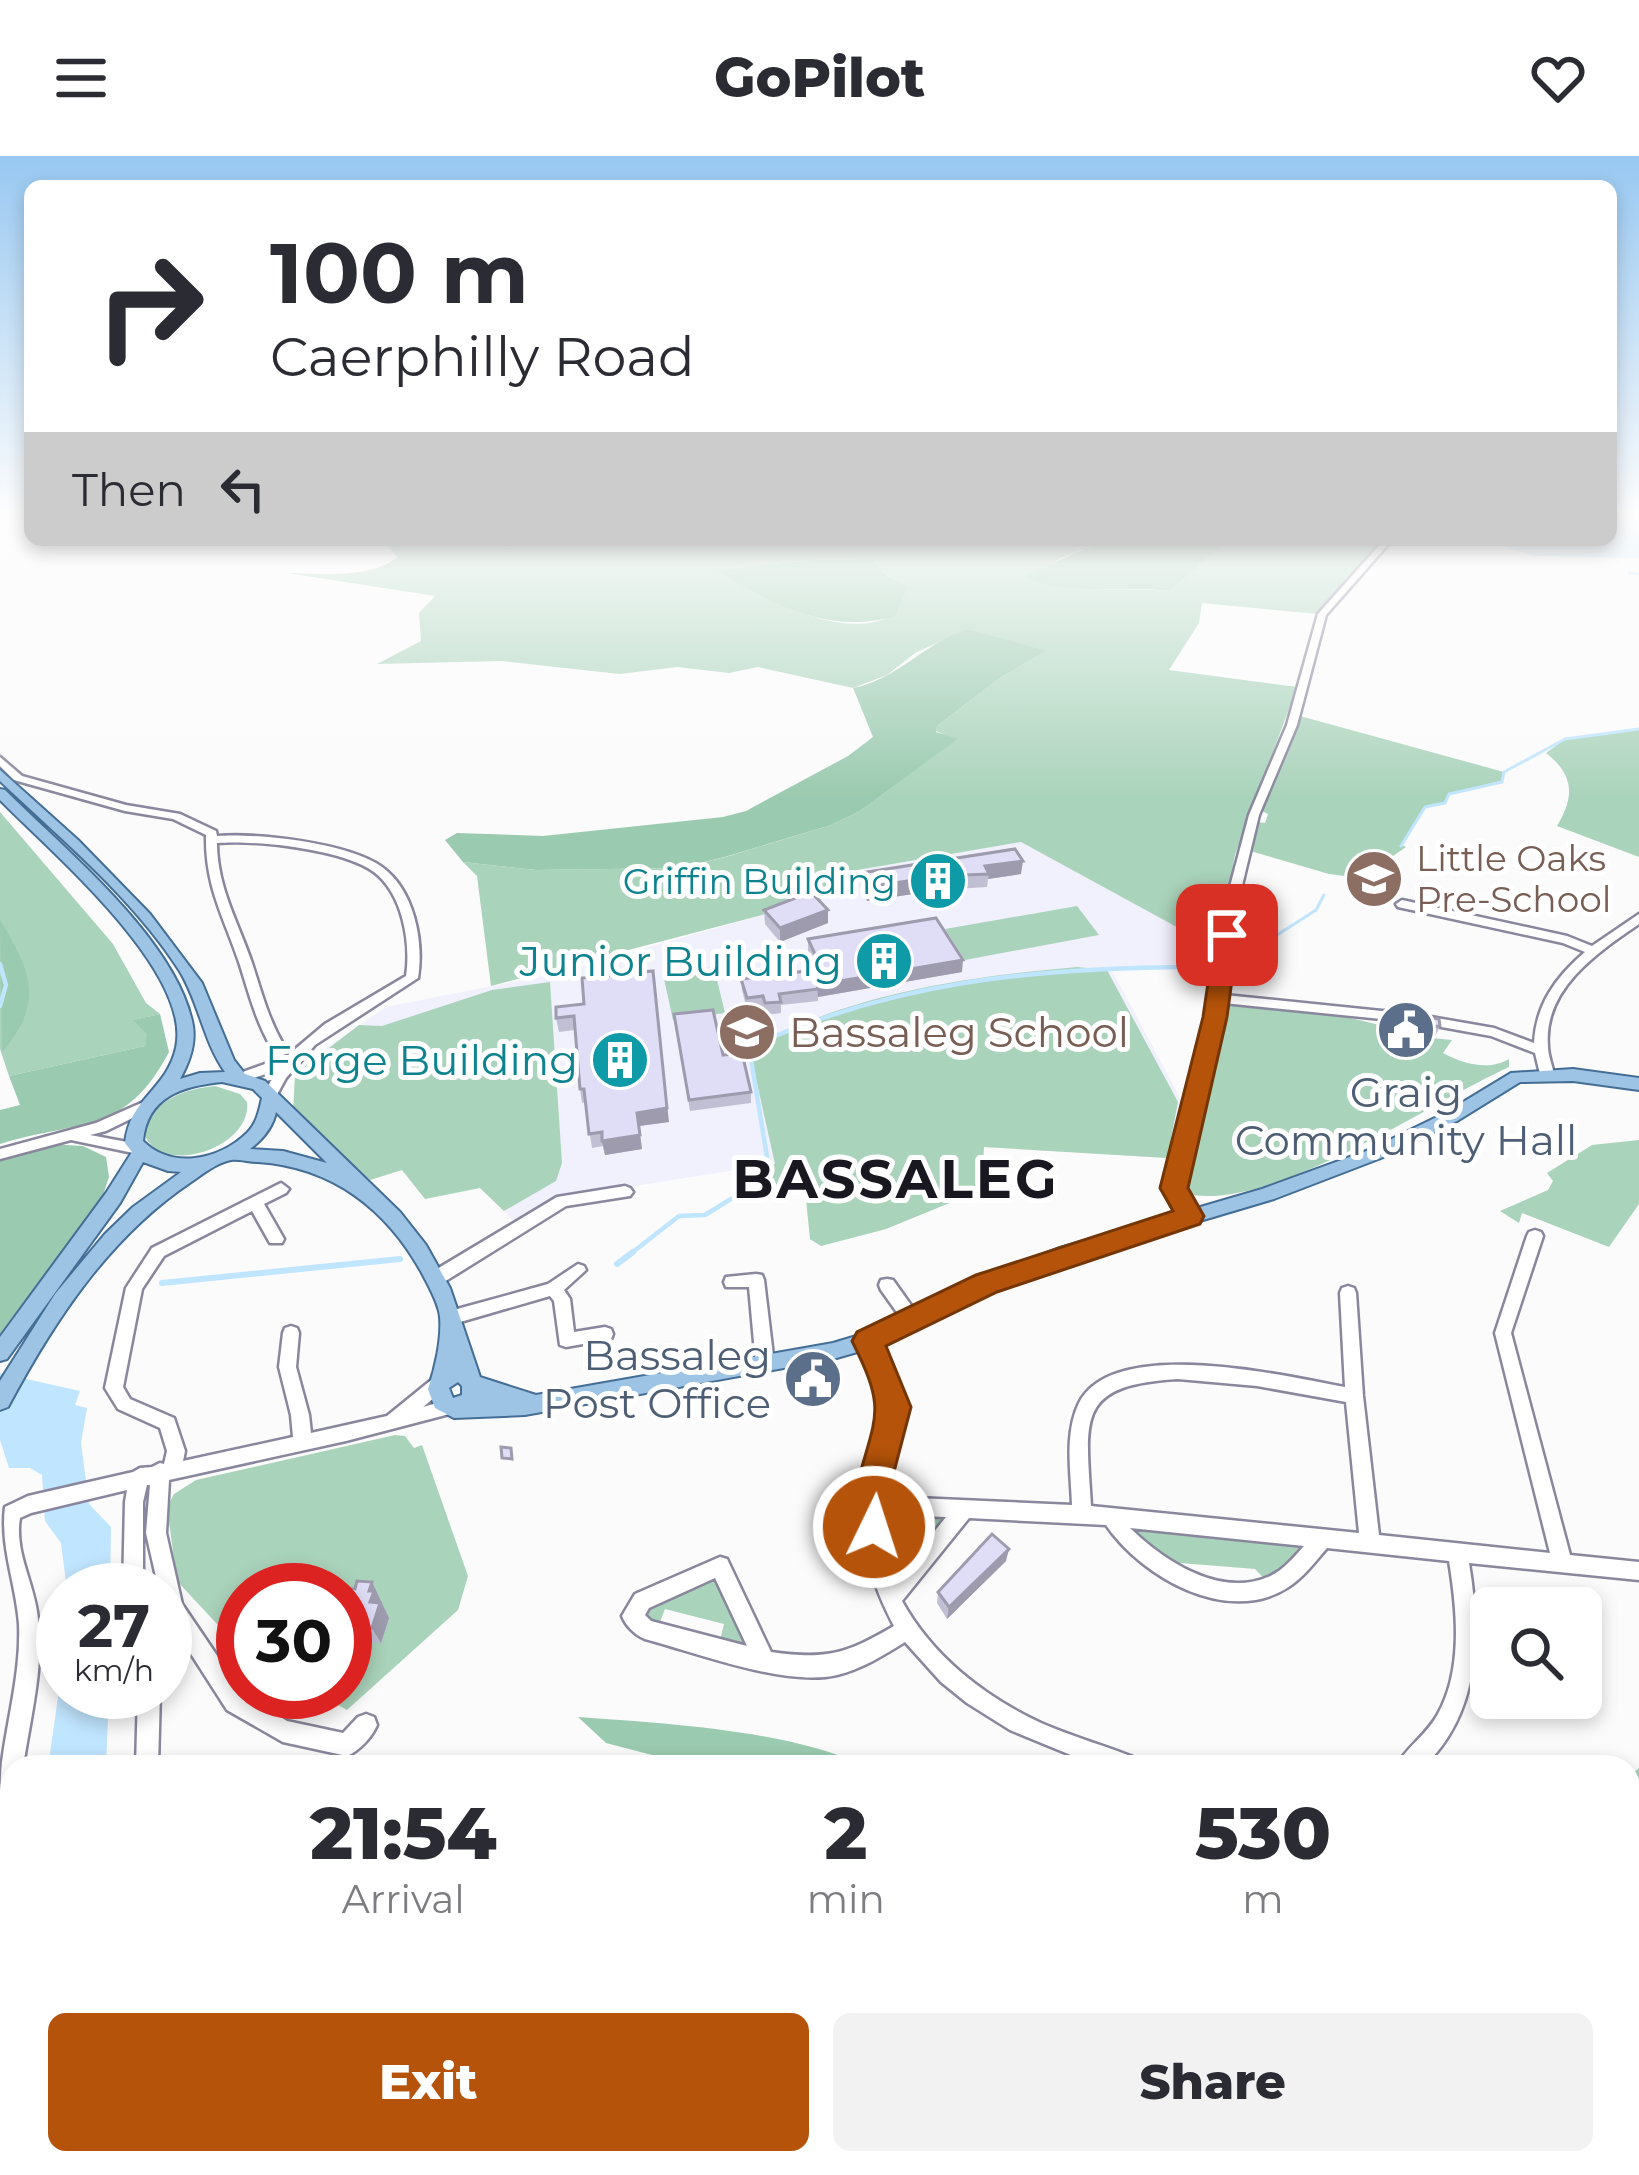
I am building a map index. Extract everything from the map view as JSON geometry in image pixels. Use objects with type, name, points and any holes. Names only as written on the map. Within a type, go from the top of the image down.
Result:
[{"type":"main road","points":[[0,774],[154,927],[189,974],[212,1042],[240,1077]]},
{"type":"main road","points":[[0,793],[137,934],[165,971],[185,1022],[186,1041],[176,1070],[134,1129],[139,1151],[113,1198],[9,1359],[0,1401]]},
{"type":"main road","points":[[450,1318],[437,1396],[454,1406],[504,1408],[765,1364],[868,1341],[986,1283],[1067,1253],[1375,1154],[1451,1117],[1517,1077],[1546,1074],[1639,1084]]},
{"type":"main road","points":[[153,1101],[192,1080],[240,1077],[259,1085],[308,1138],[347,1167],[404,1228],[438,1277],[473,1381],[470,1399],[454,1406]]},
{"type":"main road","points":[[9,1359],[131,1216],[261,1129],[269,1099]]},
{"type":"main road","points":[[139,1151],[171,1165],[220,1157],[290,1155],[361,1186]]},
{"type":"main road","points":[[443,1381],[458,1374],[521,1399],[549,1400]]},
{"type":"street","points":[[1190,1216],[1174,1188],[1218,998],[1244,850],[1298,708],[1326,609]]},
{"type":"street","points":[[0,760],[17,778],[101,802],[176,816],[212,833],[210,875],[218,903],[243,954],[263,1024],[276,1043]]},
{"type":"street","points":[[211,840],[245,838],[372,865],[391,886],[412,934],[417,959],[412,979],[311,1040],[292,1060],[269,1099]]},
{"type":"street","points":[[1402,904],[1567,940],[1592,950]]},
{"type":"street","points":[[1546,1074],[1538,1049],[1556,986],[1592,950],[1639,918]]},
{"type":"street","points":[[1218,998],[1424,1020],[1494,1032],[1538,1049]]},
{"type":"street","points":[[240,1077],[292,1060]]},
{"type":"street","points":[[0,1154],[120,1121],[153,1101]]},
{"type":"street","points":[[68,1137],[139,1151]]},
{"type":"street","points":[[132,1563],[131,1537],[149,1474],[176,1450],[169,1423],[124,1403],[114,1388],[134,1288],[158,1252],[281,1189]]},
{"type":"street","points":[[438,1277],[562,1201],[626,1192]]},
{"type":"street","points":[[255,1202],[275,1239]]},
{"type":"street","points":[[1535,1235],[1503,1333],[1562,1564]]},
{"type":"street","points":[[450,1318],[554,1289],[578,1270]]},
{"type":"street","points":[[732,1282],[756,1280],[765,1364]]},
{"type":"street","points":[[887,1285],[911,1320]]},
{"type":"street","points":[[554,1289],[562,1299],[566,1340],[605,1334]]},
{"type":"street","points":[[1348,1293],[1370,1544]]},
{"type":"street","points":[[291,1333],[284,1360],[289,1390],[301,1417],[302,1442]]},
{"type":"street","points":[[868,1341],[894,1407],[874,1485],[882,1498],[916,1508],[1082,1514],[1639,1571]]},
{"type":"street","points":[[1082,1514],[1082,1422],[1093,1395],[1124,1378],[1173,1370],[1354,1396]]},
{"type":"street","points":[[387,1425],[443,1381]]},
{"type":"street","points":[[14,1755],[29,1642],[28,1612],[6,1530],[12,1513],[28,1504],[149,1474],[387,1425],[454,1406]]},
{"type":"street","points":[[149,1474],[173,1608],[236,1702],[283,1731],[347,1745],[366,1725]]},
{"type":"street","points":[[882,1498],[874,1527],[890,1601],[904,1630],[936,1664],[1004,1715],[1101,1755]]},
{"type":"street","points":[[890,1601],[965,1508]]},
{"type":"street","points":[[1111,1517],[1122,1538],[1156,1565],[1188,1581],[1229,1590],[1271,1587],[1297,1568],[1322,1539]]},
{"type":"street","points":[[1422,1755],[1454,1703],[1468,1654],[1470,1626],[1458,1554]]},
{"type":"street","points":[[765,1661],[720,1566],[642,1601],[632,1616],[645,1629],[765,1661],[815,1670],[856,1660],[904,1630]]},
{"type":"street","points":[[147,1755],[148,1719]]},
{"type":"shaded area","name":"Bassaleg School","points":[[1021,842],[1217,949],[1216,967],[1110,967],[1182,1101],[1167,1158],[984,1147],[981,1190],[886,1229],[821,1246],[810,1239],[805,1189],[757,1187],[755,1167],[559,1198],[518,1225],[480,1188],[425,1199],[312,1058],[386,1007],[548,975],[838,894],[833,874]]},
{"type":"green space","points":[[423,609],[793,609],[824,620],[869,623],[896,609],[1201,609],[1199,623],[1169,670],[1297,687],[1235,855],[1217,949],[1021,842],[834,874],[838,895],[491,986],[477,876],[463,862],[536,870],[681,868],[831,825],[860,811],[956,740],[936,731],[937,726],[1000,678],[1044,652],[968,629],[915,653],[887,675],[853,688],[758,667],[729,673],[677,667],[620,674],[502,661],[377,664],[421,641]]},
{"type":"green space","points":[[792,609],[898,609],[895,616],[847,622]]},
{"type":"green space","points":[[1267,609],[1322,609],[1317,614]]},
{"type":"green space","points":[[968,629],[1046,651],[1000,678],[937,726],[936,732],[958,739],[860,811],[831,825],[681,868],[536,870],[463,862],[445,840],[457,833],[543,836],[746,811],[848,756],[873,737],[853,688],[883,677]]},
{"type":"green space","points":[[1300,716],[1504,772],[1502,782],[1449,794],[1445,803],[1425,808],[1402,845],[1406,847],[1393,856],[1386,873],[1393,875],[1390,880],[1365,873],[1360,878],[1329,874],[1247,850],[1257,822],[1265,823],[1268,814],[1262,811]]},
{"type":"green space","points":[[1639,729],[1639,857],[1557,826],[1569,786],[1562,769],[1546,753],[1565,739]]},
{"type":"green space","points":[[0,812],[113,944],[146,1003],[160,1014],[134,1020],[148,1034],[145,1046],[9,1076],[0,1049]]},
{"type":"green space","points":[[1077,906],[1099,935],[965,960],[945,929]]},
{"type":"green space","points":[[0,920],[29,986],[24,1017],[2,1052]]},
{"type":"green space","points":[[714,967],[725,1013],[673,1020],[663,974]]},
{"type":"green space","points":[[1077,967],[1107,970],[1178,1102],[1167,1158],[984,1147],[981,1190],[886,1229],[821,1246],[810,1239],[805,1189],[757,1187],[756,1167],[775,1164],[749,1047],[830,1013],[909,991]]},
{"type":"green space","points":[[550,982],[562,1163],[556,1181],[504,1211],[480,1188],[425,1199],[402,1170],[370,1180],[293,1113],[295,1074],[359,1025],[382,1026],[492,990]]},
{"type":"green space","points":[[1228,1004],[1325,1012],[1380,1025],[1381,1033],[1452,1040],[1443,1053],[1485,1065],[1509,1059],[1509,1067],[1309,1170],[1227,1195],[1192,1195],[1185,1180]]},
{"type":"green space","points":[[160,1014],[169,1052],[135,1098],[98,1120],[0,1144],[0,1110],[20,1105],[9,1076],[145,1046],[147,1034],[133,1020]]},
{"type":"green space","points":[[215,1086],[240,1094],[247,1102],[245,1118],[236,1132],[204,1152],[168,1154],[153,1147],[144,1133],[162,1104],[181,1093]]},
{"type":"green space","points":[[1639,1140],[1639,1204],[1609,1247],[1522,1213],[1519,1223],[1500,1211],[1548,1190],[1553,1181],[1547,1173],[1592,1145]]},
{"type":"green space","points":[[48,1144],[83,1146],[106,1157],[109,1177],[102,1198],[0,1334],[0,1160]]},
{"type":"green space","points":[[405,1436],[414,1448],[422,1445],[468,1576],[458,1610],[372,1687],[372,1563],[216,1563],[216,1623],[192,1597],[192,1563],[175,1563],[167,1507],[174,1494],[196,1480]]},
{"type":"green space","points":[[882,1498],[965,1508],[890,1601]]},
{"type":"green space","points":[[1111,1517],[1322,1539],[1272,1587],[1255,1569],[1180,1563],[1188,1581]]},
{"type":"green space","points":[[720,1566],[765,1661],[718,1648],[724,1624],[665,1609],[656,1632],[645,1629],[642,1601]]},
{"type":"green space","points":[[578,1717],[764,1737],[838,1755],[652,1755],[606,1743]]},
{"type":"water","points":[[0,1373],[80,1391],[75,1405],[87,1408],[81,1443],[89,1504],[111,1527],[110,1563],[64,1563],[61,1543],[45,1521],[42,1475],[30,1468],[9,1468],[0,1440]]},
{"type":"water","points":[[55,1719],[108,1719],[106,1755],[50,1755]]},
{"type":"building","points":[[1015,849],[1023,861],[985,866],[989,874],[868,887],[861,873]]},
{"type":"building","points":[[811,892],[828,910],[780,928],[764,910]]},
{"type":"building","points":[[936,918],[963,960],[817,985],[818,989],[779,994],[781,1002],[765,1003],[763,996],[747,998],[741,979],[822,969],[808,939]]},
{"type":"building","name":"Forge Building","points":[[653,971],[667,1108],[637,1113],[640,1135],[602,1141],[602,1132],[589,1134],[574,1016],[556,1018],[556,1007],[584,1004],[582,978]]},
{"type":"building","points":[[713,1010],[723,1055],[742,1053],[751,1092],[689,1100],[674,1014]]},
{"type":"building","points":[[1385,1010],[1439,1019],[1440,1026],[1386,1019]]},
{"type":"building","points":[[818,1359],[822,1378],[809,1381],[804,1362]]},
{"type":"building","points":[[501,1447],[511,1448],[512,1459],[502,1458]]},
{"type":"building","points":[[992,1534],[1009,1549],[949,1607],[938,1592]]},
{"type":"building","points":[[372,1602],[380,1603],[372,1628]]},
{"type":"waterway","points":[[1401,846],[1425,807],[1445,803],[1449,794],[1502,782],[1504,772],[1565,739],[1639,729]]},
{"type":"waterway","points":[[1251,932],[1274,937],[1316,910],[1324,895]]},
{"type":"waterway","points":[[0,964],[6,985],[0,1006]]},
{"type":"waterway","points":[[629,1255],[679,1216],[705,1215],[739,1194],[767,1157],[749,1047],[858,1007],[966,983],[1077,971],[1193,967]]},
{"type":"waterway","points":[[629,1255],[633,1252]]},
{"type":"waterway","points":[[617,1264],[629,1255]]},
{"type":"waterway","points":[[162,1283],[400,1259]]},
{"type":"place","name":"Little Oaks Pre-School","points":[[1374,879]]},
{"type":"place","name":"Griffin Building","points":[[938,881]]},
{"type":"place","name":"Junior Building","points":[[884,961]]},
{"type":"place","name":"Graig Community Hall","points":[[1406,1030]]},
{"type":"place","name":"Bassaleg School","points":[[747,1032]]},
{"type":"place","name":"Forge Building","points":[[620,1060]]},
{"type":"place","name":"Bassaleg Post Office","points":[[813,1379]]},
{"type":"district","name":"BASSALEG","points":[[896,1179]]},
{"type":"route","points":[[874,1527],[882,1498],[874,1485],[894,1407],[868,1341],[986,1283],[1190,1216],[1174,1188],[1215,1017],[1227,935]]}]
